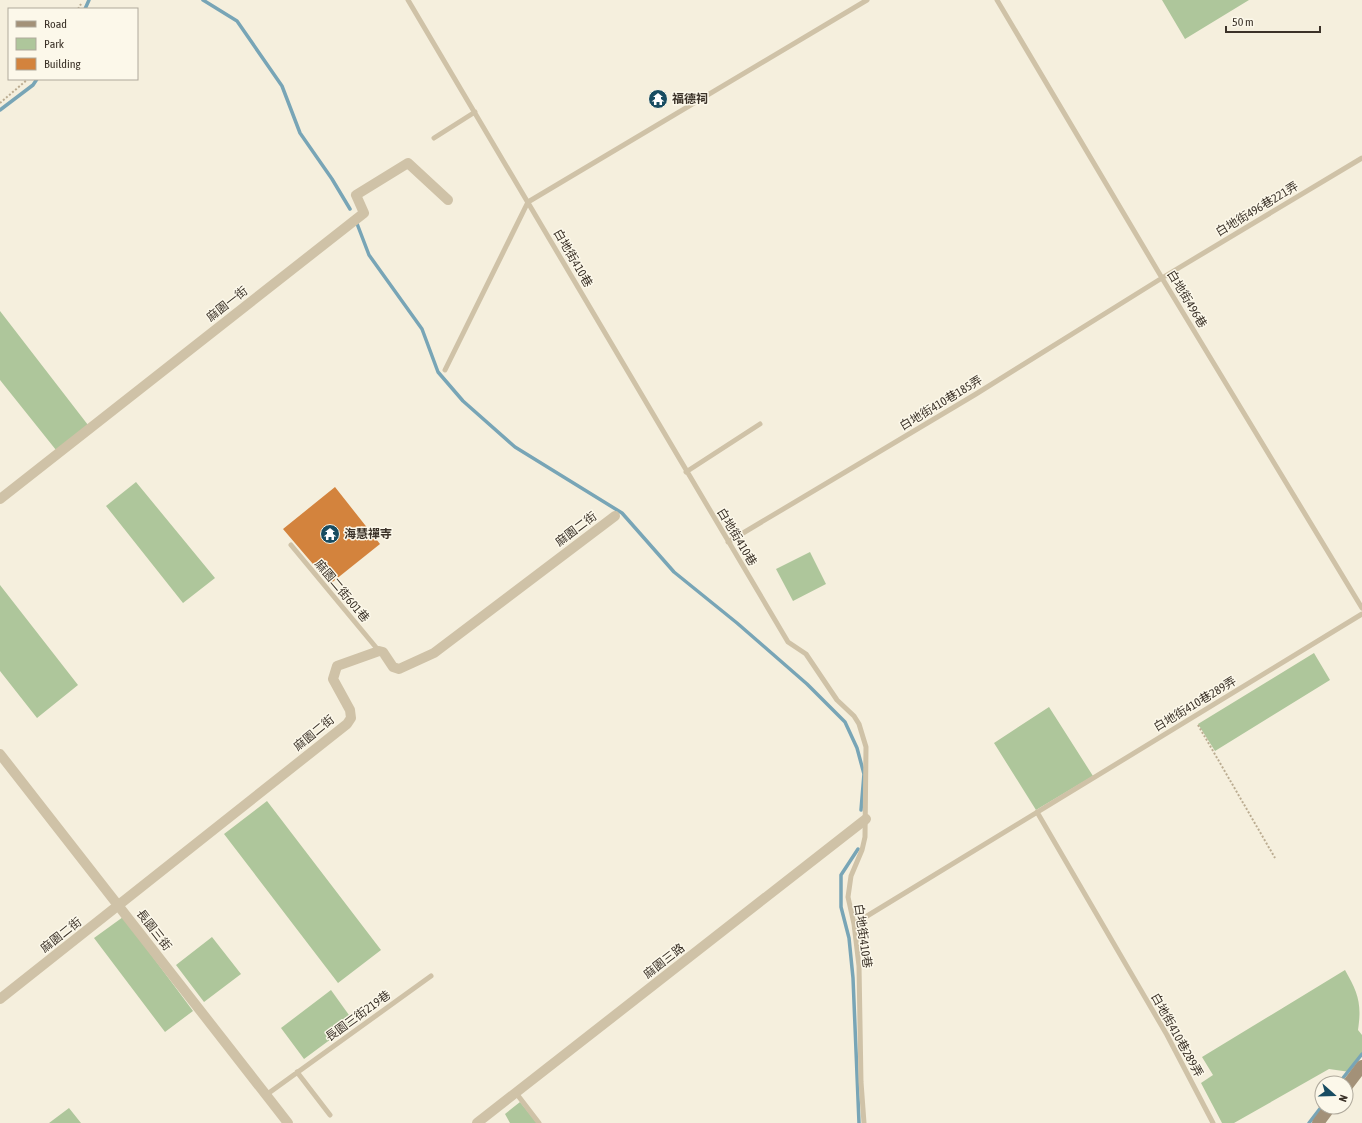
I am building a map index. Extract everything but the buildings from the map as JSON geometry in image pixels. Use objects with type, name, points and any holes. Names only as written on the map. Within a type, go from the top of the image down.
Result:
[{"type":"street","name":"麻園一街","points":[[0,499],[364,213],[356,194],[408,163],[448,200]]},
{"type":"street","name":"麻園二街","points":[[0,999],[347,724],[351,718],[350,710],[333,678],[333,673],[337,666],[379,651],[383,652],[393,667],[399,669],[434,653],[615,516]]},
{"type":"street","name":"長園三街","points":[[0,754],[288,1123]]},
{"type":"street","name":"麻園三路","points":[[477,1123],[866,819]]},
{"type":"street","points":[[1354,1076],[1362,1066]]},
{"type":"lane","name":"白地街410巷","points":[[408,0],[788,642],[806,654],[837,700],[854,716],[859,724],[866,747],[866,819],[862,850],[851,876],[848,897],[854,924],[859,966],[861,1082],[864,1123]]},
{"type":"lane","points":[[445,370],[528,202],[868,0]]},
{"type":"lane","name":"白地街496巷","points":[[997,0],[1162,278],[1362,608]]},
{"type":"lane","points":[[434,138],[475,112]]},
{"type":"lane","name":"白地街496巷221弄","points":[[1162,278],[1362,158]]},
{"type":"lane","name":"白地街410巷185弄","points":[[728,542],[976,394],[1162,278]]},
{"type":"lane","points":[[686,472],[760,424]]},
{"type":"lane","name":"麻園二街601巷","points":[[291,545],[379,651]]},
{"type":"lane","name":"白地街410巷289弄","points":[[854,924],[1362,614]]},
{"type":"lane","name":"白地街410巷289弄","points":[[1038,812],[1167,1035],[1213,1123]]},
{"type":"lane","name":"長園三街219巷","points":[[266,1095],[431,976]]},
{"type":"lane","points":[[297,1072],[330,1115]]},
{"type":"lane","points":[[516,1093],[539,1123]]},
{"type":"path","points":[[79,8],[81,4]]},
{"type":"path","points":[[0,103],[27,80]]},
{"type":"path","points":[[1193,717],[1275,858]]},
{"type":"green space","points":[[1162,0],[1249,0],[1185,39]]},
{"type":"green space","points":[[0,311],[88,425],[56,450],[0,380]]},
{"type":"green space","points":[[136,482],[215,578],[183,603],[106,506]]},
{"type":"green space","points":[[810,552],[826,584],[793,601],[776,569]]},
{"type":"green space","points":[[0,585],[78,685],[37,718],[0,671]]},
{"type":"green space","points":[[1314,653],[1330,680],[1215,751],[1198,724]]},
{"type":"green space","points":[[1049,707],[1093,776],[1036,810],[994,743]]},
{"type":"green space","points":[[267,801],[381,950],[338,983],[224,834]]},
{"type":"green space","points":[[123,917],[193,1011],[165,1032],[94,938]]},
{"type":"green space","points":[[212,937],[241,974],[204,1002],[176,965]]},
{"type":"green space","points":[[1345,970],[1358,998],[1358,1030],[1362,1035],[1362,1055],[1350,1072],[1329,1069],[1318,1075],[1314,1075],[1314,1078],[1234,1123],[1222,1123],[1201,1083],[1213,1075],[1202,1057]]},
{"type":"green space","points":[[331,990],[354,1022],[304,1059],[281,1028]]},
{"type":"green space","points":[[520,1102],[537,1123],[510,1123],[505,1114]]},
{"type":"green space","points":[[69,1108],[81,1123],[49,1123]]},
{"type":"waterway","points":[[85,8],[89,0]]},
{"type":"waterway","points":[[203,0],[237,21],[282,86],[300,133],[332,179],[350,209]]},
{"type":"waterway","points":[[0,110],[33,85],[36,80]]},
{"type":"waterway","points":[[356,221],[369,255],[422,329],[438,372],[463,401],[515,447],[622,513],[674,572],[737,623],[807,684],[845,722],[857,748],[864,774],[861,810]]},
{"type":"waterway","points":[[858,849],[841,875],[841,907],[849,938],[853,978],[859,1123]]},
{"type":"waterway","points":[[1345,1075],[1362,1054]]},
{"type":"waterway","points":[[1309,1123],[1315,1115]]},
{"type":"place","name":"福德祠","points":[[658,99]]},
{"type":"place","name":"海慧禪寺","points":[[330,534]]}]
